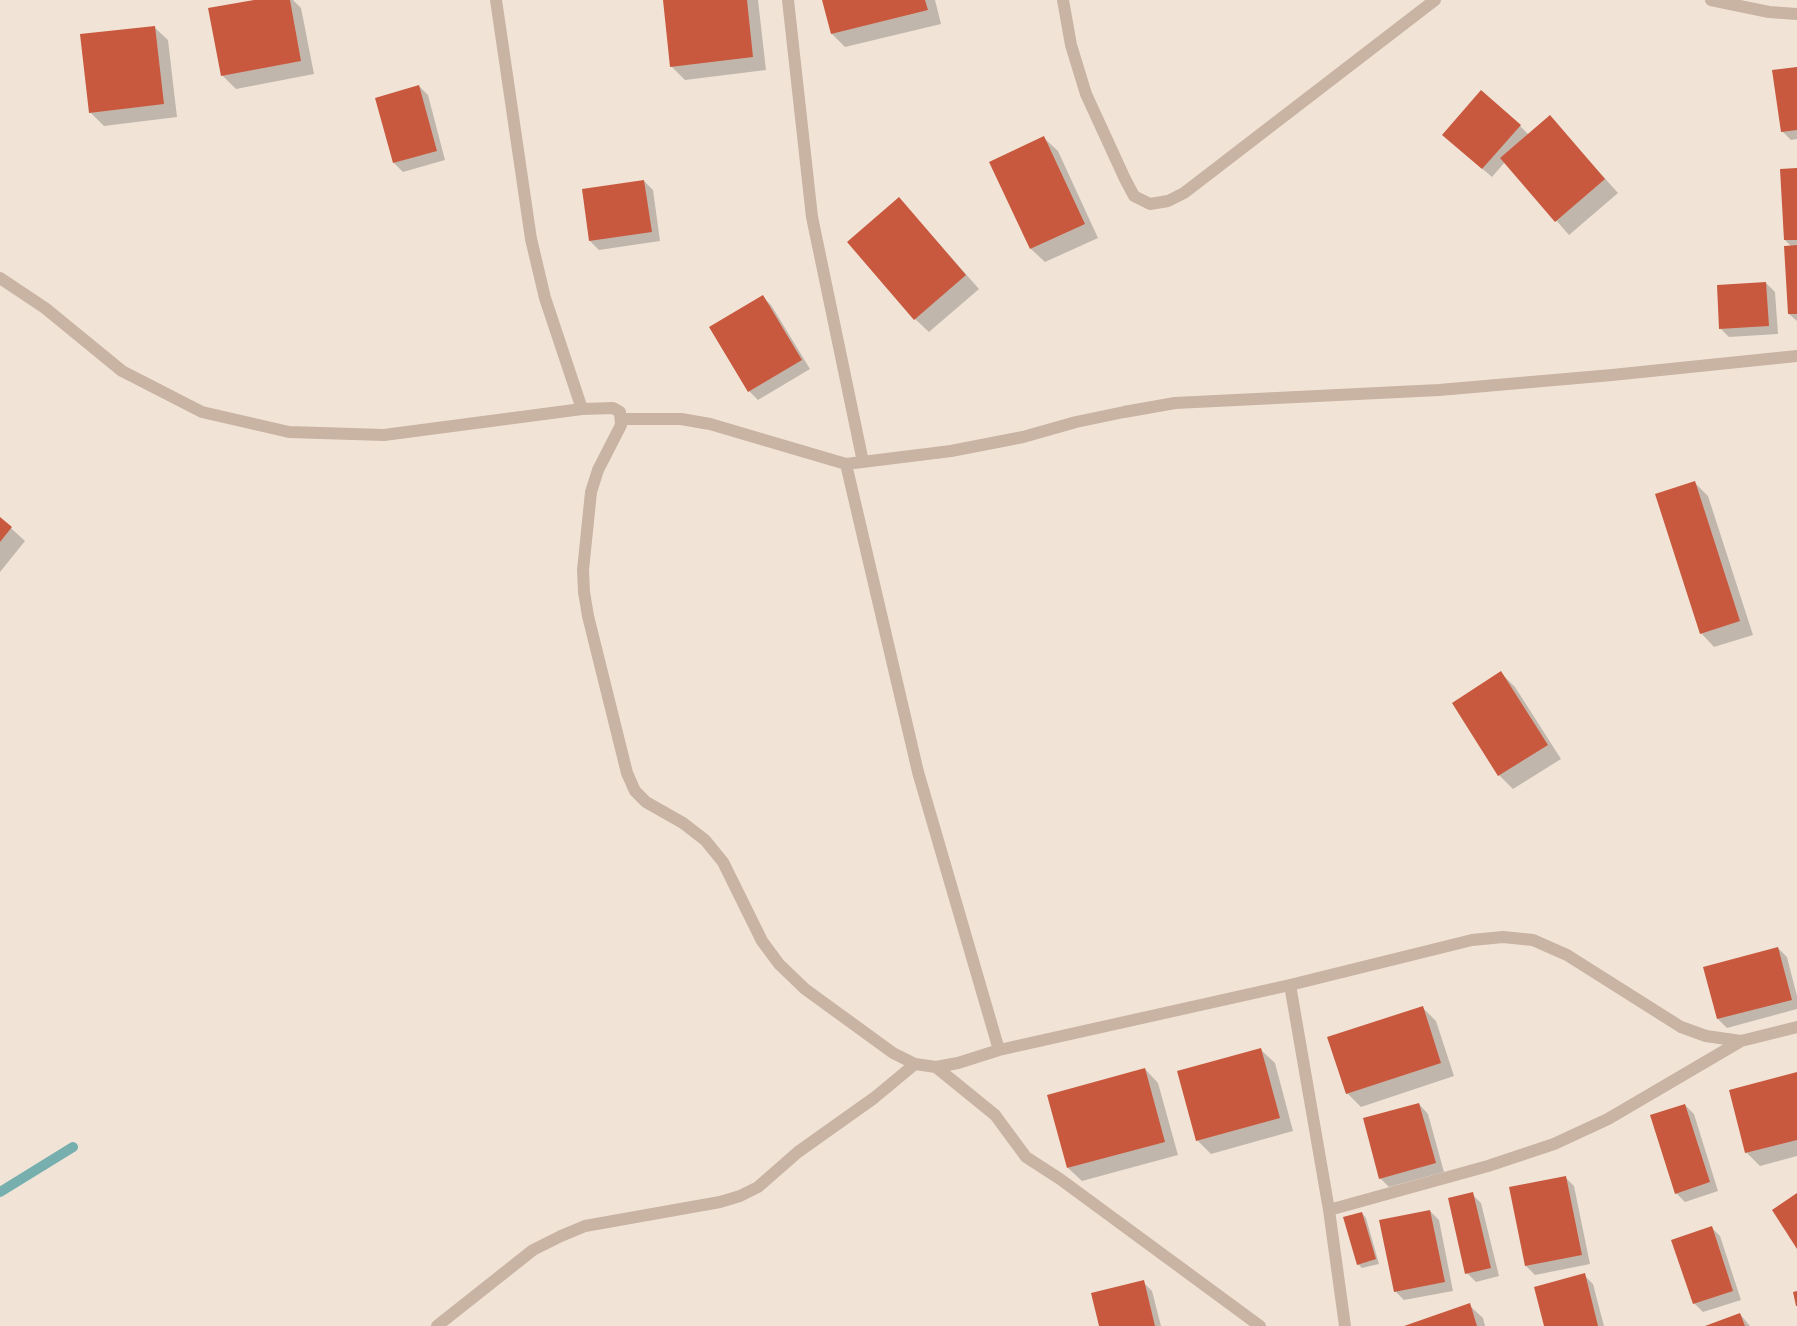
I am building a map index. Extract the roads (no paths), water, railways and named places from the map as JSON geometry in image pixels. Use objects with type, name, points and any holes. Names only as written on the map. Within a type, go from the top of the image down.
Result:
[{"type":"street","points":[[496,0],[531,238],[545,298],[582,409]]},
{"type":"street","points":[[788,0],[812,217],[863,462]]},
{"type":"street","points":[[1064,0],[1072,45],[1086,94],[1134,196],[1150,204],[1168,201],[1184,193],[1435,0]]},
{"type":"street","points":[[1711,0],[1769,12],[1797,14]]},
{"type":"street","points":[[0,278],[45,308],[122,370],[202,412],[289,432],[384,435],[582,409],[613,408],[620,412],[622,418],[621,425],[598,470],[591,492],[583,570],[588,616],[627,773],[635,791],[646,802],[684,823],[711,847],[723,862],[762,941],[779,964],[814,995],[894,1053],[915,1064],[936,1067],[958,1063],[999,1050],[1290,985],[1472,940],[1503,938],[1534,940],[1567,955],[1681,1027],[1706,1036],[1741,1041]]},
{"type":"street","points":[[622,418],[681,419],[710,424],[846,464],[951,451],[1023,437],[1105,416],[1175,403],[1439,390],[1797,356]]},
{"type":"street","points":[[846,464],[918,772],[999,1050]]},
{"type":"street","points":[[1290,985],[1346,1326]]},
{"type":"street","points":[[1328,1210],[1488,1166],[1554,1144],[1608,1119],[1741,1041],[1797,1027]]},
{"type":"street","points":[[437,1326],[533,1250],[561,1236],[586,1226],[720,1202],[740,1196],[758,1187],[798,1152],[874,1098],[915,1064]]},
{"type":"street","points":[[936,1067],[994,1115],[1026,1157],[1060,1179],[1260,1326]]},
{"type":"waterway","points":[[0,1192],[73,1147]]}]
